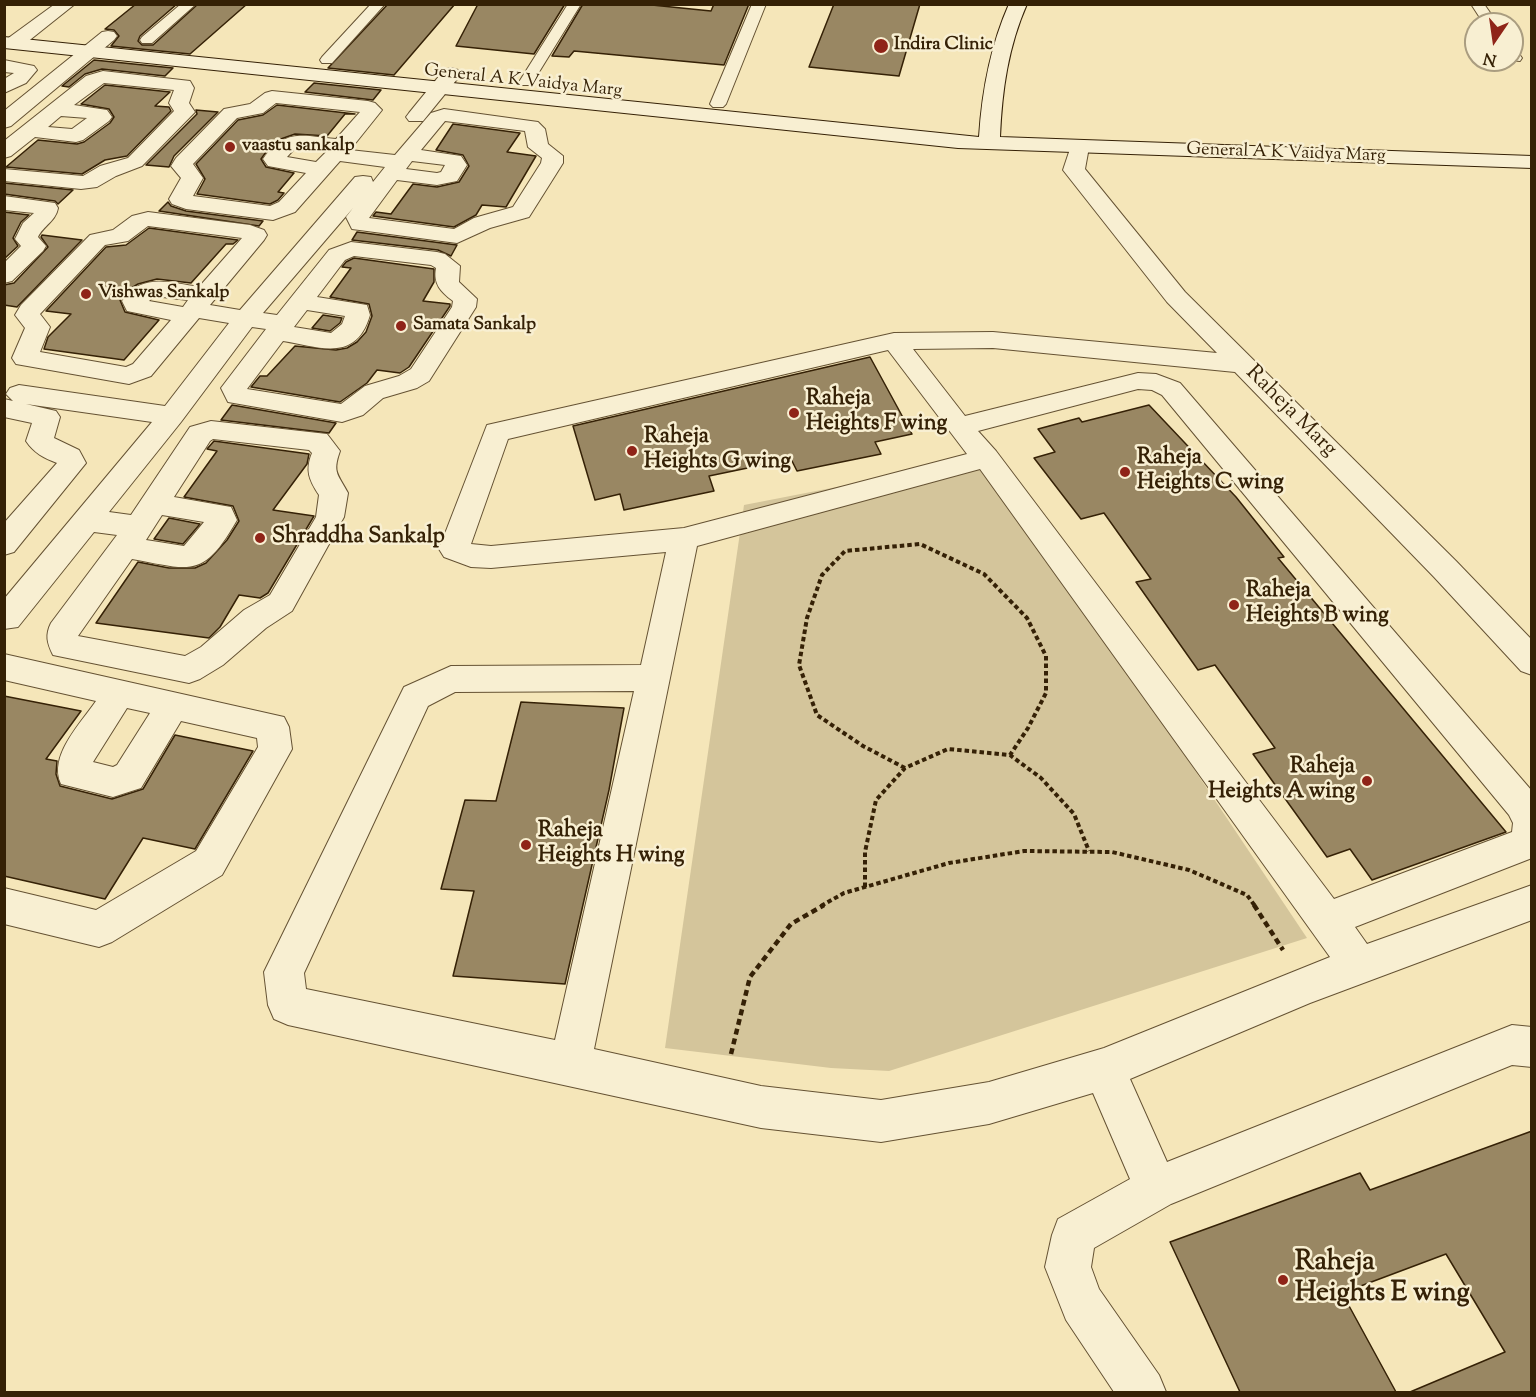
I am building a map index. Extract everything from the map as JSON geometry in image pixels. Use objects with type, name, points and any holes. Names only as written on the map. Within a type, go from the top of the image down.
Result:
[{"type":"street","points":[[9,43],[35,28],[67,4]]},
{"type":"street","points":[[989,137],[994,88],[1001,53],[1008,24],[1018,4]]},
{"type":"street","name":"General A K Vaidya Marg","points":[[4,25],[327,60],[446,82],[526,82],[718,104],[959,123],[989,137]]},
{"type":"street","points":[[5,122],[108,36]]},
{"type":"street","name":"General A K Vaidya Marg","points":[[9,43],[90,53],[446,82],[958,142],[989,137],[1079,147],[1532,162]]},
{"type":"street","points":[[4,66],[27,70],[19,79],[4,87]]},
{"type":"street","points":[[4,152],[93,80],[103,77],[183,85],[179,103],[185,112],[135,162],[81,183],[4,175]]},
{"type":"street","points":[[5,620],[172,416],[246,318],[317,238],[395,162],[438,117],[444,115],[531,126],[535,129],[538,147],[553,156],[552,163],[521,212],[482,223],[457,236],[360,224],[357,217],[395,162],[446,82]]},
{"type":"street","points":[[272,97],[368,107],[372,111],[333,157],[287,207],[273,213],[186,202],[180,199],[192,178],[190,172],[182,166],[183,162],[231,113],[256,109],[272,97]]},
{"type":"street","points":[[5,122],[76,136],[102,117],[100,114],[57,109]]},
{"type":"street","name":"Raheja Marg","points":[[1079,147],[1074,170],[1176,297],[1445,569],[1532,662]]},
{"type":"street","points":[[333,157],[395,162]]},
{"type":"street","points":[[4,203],[46,208],[46,214],[31,228],[26,239],[35,246],[4,276]]},
{"type":"street","points":[[140,221],[159,221],[250,232],[256,235],[196,307],[142,370],[129,376],[25,358],[38,327],[27,315],[30,310],[98,240],[120,236],[140,221]]},
{"type":"street","points":[[351,249],[437,259],[448,266],[445,276],[449,287],[465,298],[464,307],[420,375],[408,382],[374,392],[354,409],[342,413],[237,396],[234,387],[280,328],[337,255],[351,249]]},
{"type":"street","points":[[196,307],[335,342],[342,339],[358,316],[358,310],[300,302]]},
{"type":"street","points":[[986,458],[684,539],[491,557],[471,556],[454,549],[497,432],[894,341],[993,340],[1242,364]]},
{"type":"street","points":[[894,341],[959,427],[986,458],[1360,966]]},
{"type":"street","points":[[959,427],[1138,381],[1156,382],[1171,389],[1521,804],[1531,822],[1529,842],[1327,921]]},
{"type":"street","points":[[4,392],[172,416]]},
{"type":"street","points":[[4,408],[47,417],[40,441],[51,450],[69,457],[72,463],[4,544]]},
{"type":"street","points":[[212,430],[317,441],[326,452],[320,467],[324,482],[334,493],[330,517],[281,603],[255,619],[212,656],[189,670],[64,646],[62,632],[139,526],[200,434],[212,430]]},
{"type":"street","points":[[87,520],[139,526]]},
{"type":"street","points":[[570,1064],[684,539]]},
{"type":"street","points":[[4,666],[272,727],[275,749],[209,863],[99,929],[4,906]]},
{"type":"street","points":[[654,678],[451,679],[416,697],[284,972],[288,1005],[761,1107],[881,1121],[989,1103],[1104,1069],[1307,985],[1532,902]]},
{"type":"street","points":[[119,693],[76,759],[73,773],[113,782],[129,777],[173,705]]},
{"type":"street","points":[[1142,1392],[1082,1304],[1068,1267],[1074,1235],[1156,1188],[1512,1045],[1532,1047]]},
{"type":"street","points":[[1104,1069],[1156,1188]]},
{"type":"lane","points":[[147,40],[190,4]]},
{"type":"lane","points":[[327,60],[379,4]]},
{"type":"lane","points":[[526,82],[575,4]]},
{"type":"lane","points":[[718,104],[759,4]]},
{"type":"path","points":[[905,768],[863,746],[817,715],[799,665],[807,618],[822,575],[845,551],[920,544],[984,574],[1027,618],[1046,657],[1046,693],[1028,728],[1010,755]]},
{"type":"path","points":[[865,887],[864,852],[876,800],[905,768],[948,749],[1010,755],[1041,778],[1074,814],[1089,851]]},
{"type":"path","points":[[720,1098],[750,977],[791,924],[844,893],[949,863],[1024,851],[1089,851],[1112,852],[1189,870],[1247,895],[1307,985]]},
{"type":"shaded area","points":[[986,458],[1307,938],[889,1071],[831,1068],[665,1048],[744,505]]},
{"type":"building","points":[[136,4],[177,4],[140,36],[138,41],[142,45],[153,45],[198,4],[247,4],[190,54],[111,46],[119,36],[114,30],[105,29]]},
{"type":"building","points":[[388,4],[455,4],[394,75],[328,68]]},
{"type":"building","points":[[478,4],[565,4],[534,54],[456,46]]},
{"type":"building","points":[[583,4],[642,4],[711,11],[714,4],[749,4],[724,65],[574,51],[569,57],[552,56]]},
{"type":"building","points":[[834,4],[920,4],[899,76],[809,67]]},
{"type":"building","points":[[94,60],[173,68],[165,76],[102,69],[85,74],[69,87],[62,86]]},
{"type":"building","points":[[314,83],[381,90],[373,100],[305,92]]},
{"type":"building","points":[[105,85],[170,92],[155,106],[169,107],[171,111],[127,156],[105,160],[82,174],[6,167],[38,140],[77,144],[84,142],[110,123],[114,117],[109,109],[81,104]]},
{"type":"building","name":"vaastu sankalp","points":[[277,105],[355,114],[345,114],[327,136],[295,134],[278,140],[269,148],[261,159],[266,167],[294,173],[278,192],[284,193],[278,200],[270,204],[197,194],[205,179],[196,164],[238,120],[263,115]]},
{"type":"building","points":[[196,110],[218,112],[174,156],[169,167],[146,165],[197,114]]},
{"type":"building","points":[[453,124],[520,133],[507,152],[536,156],[506,207],[482,205],[476,215],[454,227],[373,216],[376,212],[391,214],[413,184],[437,187],[459,182],[469,166],[463,155],[436,150]]},
{"type":"building","points":[[4,183],[73,190],[58,204],[55,201],[4,194]]},
{"type":"building","points":[[168,202],[171,206],[186,211],[263,221],[259,226],[159,211]]},
{"type":"building","points":[[4,212],[29,215],[21,222],[13,238],[18,246],[4,259]]},
{"type":"building","name":"Vishwas Sankalp","points":[[149,228],[238,240],[233,244],[226,244],[191,283],[157,279],[138,284],[128,290],[120,300],[125,312],[159,320],[124,360],[44,349],[48,337],[71,314],[46,311],[106,247],[126,245]]},
{"type":"building","points":[[357,232],[457,245],[451,256],[438,250],[352,240]]},
{"type":"building","points":[[42,235],[82,240],[17,307],[4,305],[4,285],[14,283],[48,247]]},
{"type":"building","name":"Samata Sankalp","points":[[354,258],[434,269],[434,282],[423,301],[450,304],[450,306],[409,367],[400,373],[377,370],[367,383],[340,402],[251,387],[260,376],[267,376],[295,346],[336,350],[347,348],[357,342],[366,332],[372,316],[369,304],[330,297],[351,268],[342,267]]},
{"type":"building","points":[[323,315],[342,318],[340,323],[330,331],[312,328]]},
{"type":"building","points":[[870,357],[912,434],[875,442],[881,454],[797,471],[791,459],[709,476],[714,491],[624,510],[620,494],[595,500],[573,426]]},
{"type":"building","points":[[232,405],[336,423],[329,433],[221,420]]},
{"type":"building","points":[[1149,405],[1236,497],[1284,557],[1278,558],[1506,832],[1372,880],[1350,849],[1327,857],[1253,754],[1275,748],[1215,665],[1198,670],[1136,582],[1151,579],[1104,513],[1081,519],[1034,458],[1055,452],[1038,429],[1079,418],[1082,422]]},
{"type":"building","name":"Shraddha Sankalp","points":[[214,441],[309,454],[307,464],[273,510],[314,516],[268,593],[260,598],[239,595],[220,627],[209,638],[96,623],[138,562],[169,568],[195,568],[206,563],[227,540],[239,521],[233,506],[184,497],[217,451],[207,449]]},
{"type":"building","points":[[169,518],[200,524],[183,544],[154,539]]},
{"type":"building","points":[[4,696],[81,711],[46,759],[57,761],[56,774],[60,786],[112,799],[143,789],[175,735],[253,751],[195,849],[143,838],[105,899],[4,876]]},
{"type":"building","name":"Raheja Heights H wing","points":[[521,702],[624,708],[609,790],[565,984],[453,976],[474,891],[441,889],[465,800],[496,801]]},
{"type":"building","points":[[1532,1131],[1532,1392],[1410,1392],[1505,1352],[1446,1254],[1342,1293],[1396,1392],[1240,1392],[1170,1242],[1360,1173],[1370,1190]]},
{"type":"place","name":"Indira Clinic","points":[[881,46]]},
{"type":"place","name":"vaastu sankalp","points":[[230,147]]},
{"type":"place","name":"Vishwas Sankalp","points":[[86,294]]},
{"type":"place","name":"Samata Sankalp","points":[[401,326]]},
{"type":"place","name":"Raheja Heights F wing","points":[[794,413]]},
{"type":"place","name":"Raheja Heights G wing","points":[[632,451]]},
{"type":"place","name":"Raheja Heights C wing","points":[[1125,472]]},
{"type":"place","name":"Shraddha Sankalp","points":[[260,538]]},
{"type":"place","name":"Raheja Heights B wing","points":[[1234,605]]},
{"type":"place","name":"Raheja Heights A wing","points":[[1367,781]]},
{"type":"place","name":"Raheja Heights H wing","points":[[526,845]]},
{"type":"place","name":"Raheja Heights E wing","points":[[1283,1280]]}]
